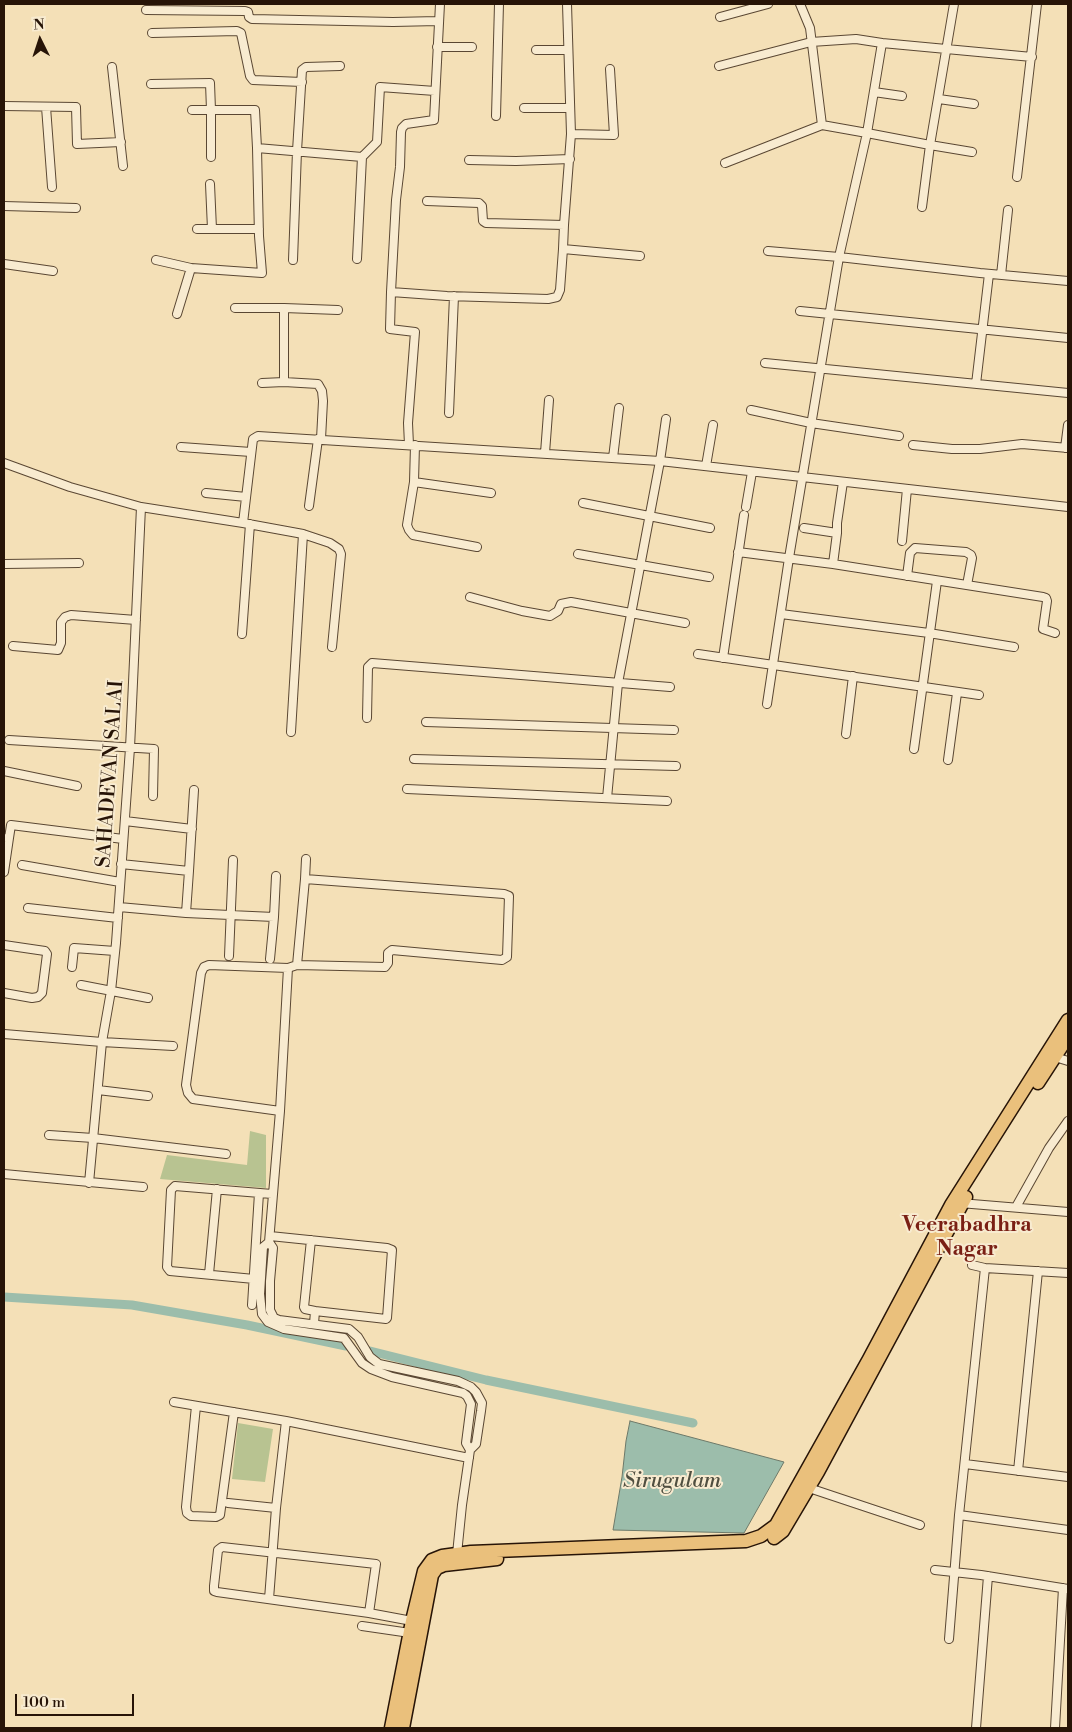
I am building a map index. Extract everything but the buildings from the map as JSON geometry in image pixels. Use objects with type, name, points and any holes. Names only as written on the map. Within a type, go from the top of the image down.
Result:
[{"type":"main road","points":[[391,1728],[424,1571],[432,1560],[442,1556],[471,1552],[746,1541],[761,1536],[776,1525],[958,1203],[1038,1074],[1068,1020]]},
{"type":"main road","points":[[1038,1074],[1055,1057],[1068,1037]]},
{"type":"main road","points":[[403,1728],[432,1575],[438,1568],[444,1565],[482,1560],[747,1549],[765,1544],[783,1531],[809,1488],[936,1255],[958,1203]]},
{"type":"street","points":[[440,4],[434,120],[406,124],[401,132],[390,329],[415,332],[408,423],[412,445],[414,482],[407,525],[413,535],[477,547]]},
{"type":"street","points":[[496,116],[499,4]]},
{"type":"street","points":[[391,292],[538,299],[557,297],[562,282],[571,134],[566,4]]},
{"type":"street","points":[[720,17],[768,4]]},
{"type":"street","points":[[800,4],[810,28],[822,125]]},
{"type":"street","points":[[922,207],[930,145],[954,4]]},
{"type":"street","points":[[1017,177],[1037,4]]},
{"type":"street","points":[[146,10],[245,11],[248,12],[249,17],[252,19],[374,22],[438,21]]},
{"type":"street","points":[[152,33],[237,31],[241,33],[250,76],[253,80],[302,82]]},
{"type":"street","points":[[719,66],[811,42],[856,39],[1032,57]]},
{"type":"street","points":[[767,704],[839,257],[867,132],[882,43]]},
{"type":"street","points":[[437,47],[472,47]]},
{"type":"street","points":[[536,50],[568,50]]},
{"type":"street","points":[[293,260],[302,70],[306,67],[340,66]]},
{"type":"street","points":[[112,68],[123,166]]},
{"type":"street","points":[[571,134],[614,135],[610,69]]},
{"type":"street","points":[[151,84],[210,82],[211,157]]},
{"type":"street","points":[[357,259],[362,157],[377,142],[380,87],[435,91]]},
{"type":"street","points":[[874,92],[902,96]]},
{"type":"street","points":[[938,99],[974,104]]},
{"type":"street","points":[[4,106],[76,107],[77,144],[121,142]]},
{"type":"street","points":[[46,107],[52,187]]},
{"type":"street","points":[[524,108],[570,108]]},
{"type":"street","points":[[156,260],[191,268],[262,273],[255,110],[192,110]]},
{"type":"street","points":[[724,163],[822,125],[972,152]]},
{"type":"street","points":[[257,148],[362,157]]},
{"type":"street","points":[[469,160],[570,159]]},
{"type":"street","points":[[210,184],[212,229]]},
{"type":"street","points":[[426,201],[479,203],[482,206],[486,223],[564,225]]},
{"type":"street","points":[[4,206],[76,208]]},
{"type":"street","points":[[1001,275],[1008,210]]},
{"type":"street","points":[[197,230],[259,228]]},
{"type":"street","points":[[563,249],[640,256]]},
{"type":"street","points":[[768,251],[1068,281]]},
{"type":"street","points":[[4,264],[53,271]]},
{"type":"street","points":[[177,314],[191,268]]},
{"type":"street","points":[[976,384],[989,274]]},
{"type":"street","points":[[449,413],[454,296]]},
{"type":"street","points":[[235,308],[338,310]]},
{"type":"street","points":[[284,308],[284,382]]},
{"type":"street","points":[[800,311],[1068,338]]},
{"type":"street","points":[[765,363],[1068,393]]},
{"type":"street","points":[[262,383],[318,384],[322,391],[320,439],[309,506]]},
{"type":"street","points":[[545,453],[549,400]]},
{"type":"street","points":[[613,458],[619,408]]},
{"type":"street","points":[[751,410],[811,423],[899,436]]},
{"type":"street","points":[[606,798],[618,683],[650,517],[666,419]]},
{"type":"street","points":[[913,445],[952,449],[980,449],[1022,444],[1067,448],[1068,424]]},
{"type":"street","points":[[706,466],[713,425]]},
{"type":"street","points":[[242,634],[246,497],[253,439],[258,436],[660,461],[1068,507]]},
{"type":"street","points":[[181,447],[251,452]]},
{"type":"street","points":[[4,463],[70,487],[141,507],[246,523],[303,534],[330,542],[341,554],[332,647]]},
{"type":"street","points":[[723,658],[738,552],[752,472]]},
{"type":"street","points":[[414,482],[491,493]]},
{"type":"street","points":[[833,564],[843,482]]},
{"type":"street","points":[[902,542],[907,489]]},
{"type":"street","points":[[206,493],[246,497]]},
{"type":"street","points":[[584,503],[710,528]]},
{"type":"street","name":"SAHADEVAN SALAI","points":[[89,1183],[102,1042],[111,991],[119,907],[130,748],[141,507]]},
{"type":"street","points":[[804,528],[837,533]]},
{"type":"street","points":[[291,732],[303,534]]},
{"type":"street","points":[[907,576],[910,553],[914,548],[966,552],[972,558],[967,585]]},
{"type":"street","points":[[738,552],[833,564],[1046,598],[1043,629],[1055,633]]},
{"type":"street","points":[[578,554],[709,577]]},
{"type":"street","points":[[4,564],[79,564]]},
{"type":"street","points":[[914,749],[937,581]]},
{"type":"street","points":[[470,597],[522,611],[550,616],[555,614],[562,604],[566,602],[685,623]]},
{"type":"street","points":[[781,614],[929,633],[1014,647]]},
{"type":"street","points":[[13,646],[58,650],[61,643],[62,622],[65,617],[71,615],[136,620]]},
{"type":"street","points":[[698,654],[979,696]]},
{"type":"street","points":[[367,718],[368,667],[372,663],[670,687]]},
{"type":"street","points":[[846,734],[853,676]]},
{"type":"street","points":[[948,760],[957,692]]},
{"type":"street","points":[[426,722],[674,730]]},
{"type":"street","points":[[9,740],[154,749]]},
{"type":"street","points":[[153,796],[154,740]]},
{"type":"street","points":[[414,758],[676,766]]},
{"type":"street","points":[[4,771],[78,786]]},
{"type":"street","points":[[407,789],[667,801]]},
{"type":"street","points":[[186,913],[194,790]]},
{"type":"street","points":[[125,821],[192,829]]},
{"type":"street","points":[[4,872],[6,838],[11,825],[123,839]]},
{"type":"street","points":[[297,965],[306,859]]},
{"type":"street","points":[[229,956],[234,860]]},
{"type":"street","points":[[121,864],[189,871]]},
{"type":"street","points":[[22,865],[120,882]]},
{"type":"street","points":[[270,959],[276,876]]},
{"type":"street","points":[[280,1110],[193,1099],[188,1093],[186,1085],[201,973],[204,967],[209,965],[288,968],[297,965],[385,967],[388,962],[388,953],[392,950],[502,960],[507,957],[510,899],[509,896],[504,894],[305,879]]},
{"type":"street","points":[[119,907],[232,916],[274,917]]},
{"type":"street","points":[[28,908],[118,918]]},
{"type":"street","points":[[4,945],[45,951],[46,954],[42,993],[38,997],[32,998],[4,993]]},
{"type":"street","points":[[72,967],[74,948],[115,951]]},
{"type":"street","points":[[266,1312],[273,1248],[270,1239],[272,1194],[280,1110],[288,968]]},
{"type":"street","points":[[81,985],[148,998]]},
{"type":"street","points":[[4,1034],[173,1046]]},
{"type":"street","points":[[1055,1057],[1068,1061]]},
{"type":"street","points":[[98,1090],[148,1096]]},
{"type":"street","points":[[1016,1207],[1049,1148],[1068,1121]]},
{"type":"street","points":[[49,1135],[94,1138],[226,1154]]},
{"type":"street","points":[[4,1174],[143,1187]]},
{"type":"street","points":[[254,1279],[170,1271],[167,1267],[171,1190],[175,1186],[272,1194]]},
{"type":"street","points":[[210,1274],[216,1190]]},
{"type":"street","points":[[252,1305],[259,1193]]},
{"type":"street","points":[[958,1203],[1068,1212]]},
{"type":"street","points":[[311,1240],[305,1309],[386,1320],[388,1318],[392,1250],[311,1240],[270,1239],[262,1247],[260,1300],[266,1312],[282,1324],[344,1338],[362,1363],[377,1368],[455,1380],[471,1387],[480,1398],[482,1405],[476,1444],[469,1454]]},
{"type":"street","points":[[972,1265],[985,1268],[1068,1273]]},
{"type":"street","points":[[949,1639],[959,1515],[985,1268]]},
{"type":"street","points":[[260,1270],[271,1271]]},
{"type":"street","points":[[1018,1471],[1038,1271]]},
{"type":"street","points":[[314,1324],[315,1311]]},
{"type":"street","points":[[282,1324],[314,1324],[349,1329],[358,1337],[377,1368],[392,1377],[452,1390],[467,1396],[471,1406],[466,1443],[469,1454],[457,1554]]},
{"type":"street","points":[[344,1338],[349,1329]]},
{"type":"street","points":[[452,1390],[455,1380]]},
{"type":"street","points":[[174,1402],[469,1454]]},
{"type":"street","points":[[471,1406],[482,1405]]},
{"type":"street","points":[[196,1406],[186,1507],[187,1513],[191,1516],[216,1517],[220,1515],[234,1412]]},
{"type":"street","points":[[269,1599],[276,1508],[286,1421]]},
{"type":"street","points":[[965,1464],[1068,1477]]},
{"type":"street","points":[[809,1488],[920,1525]]},
{"type":"street","points":[[228,1503],[276,1508]]},
{"type":"street","points":[[959,1515],[1068,1530]]},
{"type":"street","points":[[369,1613],[376,1564],[220,1548],[218,1550],[214,1591],[369,1613],[411,1627]]},
{"type":"street","points":[[935,1570],[954,1571],[1066,1588],[1055,1728]]},
{"type":"street","points":[[976,1728],[988,1576]]},
{"type":"street","points":[[362,1626],[411,1627]]},
{"type":"green space","points":[[250,1131],[266,1135],[266,1188],[160,1179],[167,1155],[247,1165]]},
{"type":"green space","points":[[238,1423],[273,1429],[265,1482],[232,1479]]},
{"type":"water","name":"Sirugulam","points":[[630,1421],[784,1462],[744,1533],[613,1530]]},
{"type":"waterway","points":[[4,1297],[132,1305],[247,1325],[346,1346]]},
{"type":"waterway","points":[[370,1351],[486,1380],[693,1423]]},
{"type":"district","name":"Veerabadhra Nagar","points":[[967,1238]]}]
